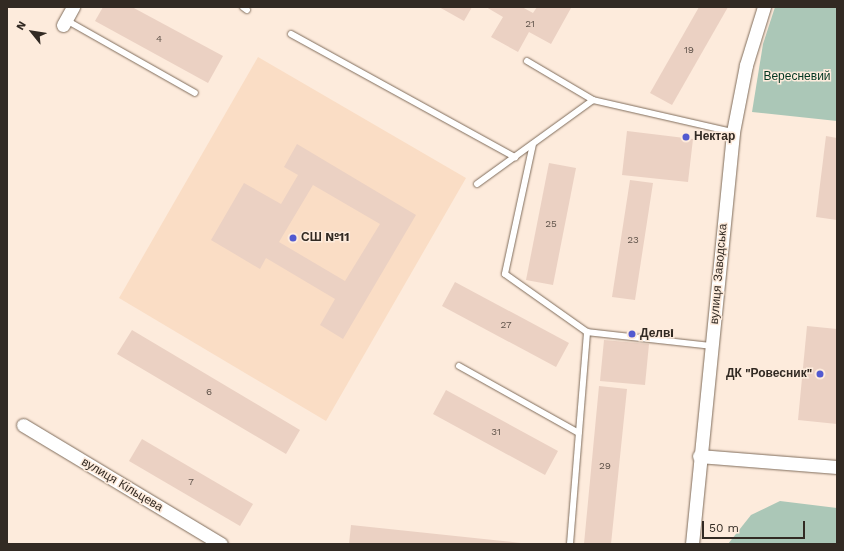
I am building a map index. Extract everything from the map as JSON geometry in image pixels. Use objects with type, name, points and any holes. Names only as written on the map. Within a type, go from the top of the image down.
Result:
[{"type":"street","points":[[64,23],[73,7]]},
{"type":"street","name":"вулиця Заводська","points":[[692,544],[699,456],[712,346],[733,132],[746,65],[764,7]]},
{"type":"street","name":"вулиця Кільцева","points":[[23,425],[221,544]]},
{"type":"street","points":[[699,456],[837,467]]},
{"type":"lane","points":[[64,23],[195,93]]},
{"type":"lane","points":[[291,34],[515,157]]},
{"type":"lane","points":[[527,61],[593,100],[733,132]]},
{"type":"lane","points":[[477,184],[593,100]]},
{"type":"lane","points":[[533,144],[505,274],[587,332],[712,346]]},
{"type":"lane","points":[[570,544],[587,332]]},
{"type":"lane","points":[[459,366],[579,433]]},
{"type":"shaded area","name":"СШ №11","points":[[258,57],[466,178],[326,421],[119,298]]},
{"type":"green space","name":"Вересневий","points":[[775,7],[837,7],[837,121],[752,112],[763,44]]},
{"type":"green space","points":[[780,501],[837,508],[837,544],[728,544],[751,515]]},
{"type":"building","points":[[103,7],[132,7],[223,56],[208,83],[95,21]]},
{"type":"building","points":[[439,7],[472,7],[464,21]]},
{"type":"building","points":[[486,7],[522,7],[533,13],[537,7],[571,8],[551,44],[529,32],[518,52],[491,37],[503,17]]},
{"type":"building","points":[[699,7],[728,7],[672,105],[650,93]]},
{"type":"building","points":[[627,131],[693,139],[688,182],[622,175]]},
{"type":"building","points":[[826,136],[837,138],[837,220],[816,217]]},
{"type":"building","points":[[297,144],[416,215],[343,339],[320,325],[335,299],[266,258],[260,269],[211,240],[244,183],[281,204],[298,175],[284,167]],"holes":[[[313,185],[380,224],[345,281],[279,242]]]},
{"type":"building","points":[[549,163],[576,168],[553,285],[526,280]]},
{"type":"building","points":[[630,180],[653,183],[635,300],[612,297]]},
{"type":"building","points":[[455,282],[569,343],[556,367],[442,306]]},
{"type":"building","name":"ДК \"Ровесник\"","points":[[807,326],[837,329],[837,424],[798,420]]},
{"type":"building","points":[[132,330],[300,430],[286,454],[117,354]]},
{"type":"building","points":[[604,340],[649,344],[645,385],[600,381]]},
{"type":"building","points":[[599,386],[627,389],[611,544],[584,544]]},
{"type":"building","points":[[446,390],[558,451],[545,475],[433,414]]},
{"type":"building","points":[[142,439],[253,504],[240,526],[129,461]]},
{"type":"building","points":[[351,525],[521,543],[521,544],[349,544]]},
{"type":"place","name":"Нектар","points":[[686,137]]},
{"type":"place","name":"СШ №11","points":[[293,238]]},
{"type":"place","name":"Делвi","points":[[632,334]]},
{"type":"place","name":"ДК \"Ровесник\"","points":[[820,374]]}]
